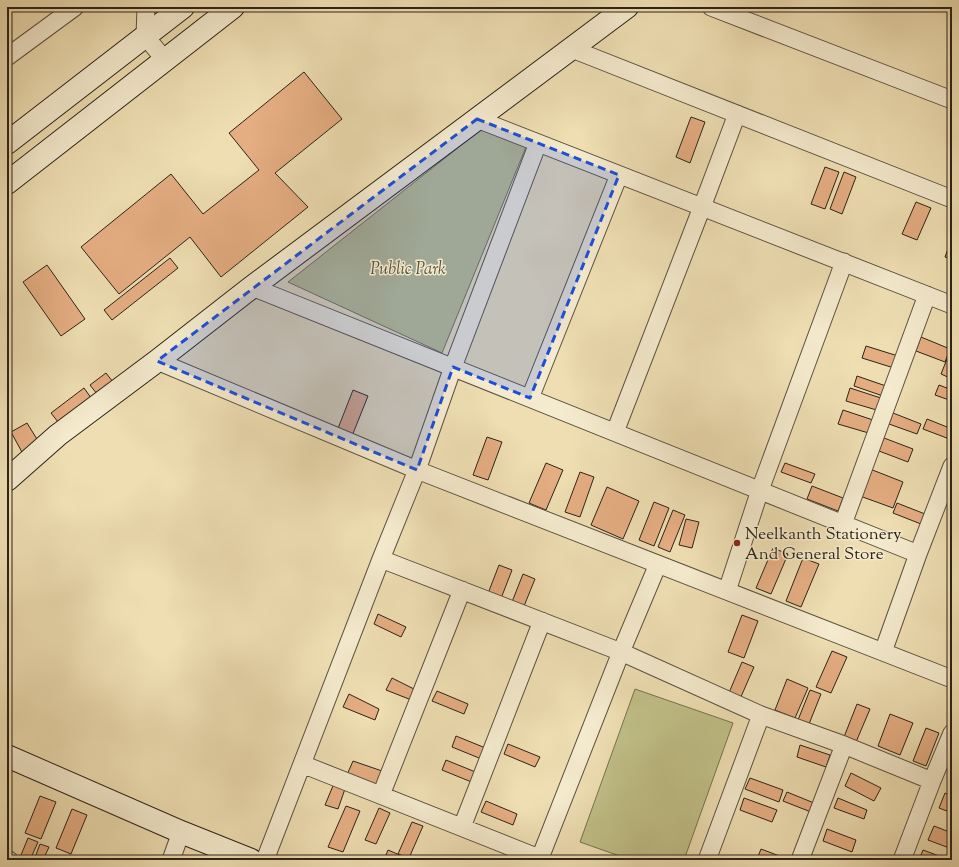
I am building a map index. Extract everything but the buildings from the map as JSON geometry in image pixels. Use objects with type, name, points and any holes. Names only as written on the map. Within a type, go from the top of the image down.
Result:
[{"type":"street","points":[[7,57],[75,7]]},
{"type":"street","points":[[146,7],[145,36],[165,60]]},
{"type":"street","points":[[7,143],[183,7]]},
{"type":"street","points":[[7,183],[233,7]]},
{"type":"street","points":[[7,480],[58,435],[157,361],[252,286],[627,7]]},
{"type":"street","points":[[711,7],[952,100]]},
{"type":"street","points":[[572,49],[952,199]]},
{"type":"street","points":[[614,432],[737,114]]},
{"type":"street","points":[[477,119],[952,305]]},
{"type":"street","points":[[265,860],[380,559],[417,470],[453,367],[538,143]]},
{"type":"street","points":[[530,398],[619,174]]},
{"type":"street","points":[[726,591],[760,490],[844,262]]},
{"type":"street","points":[[252,286],[918,554]]},
{"type":"street","points":[[843,524],[927,295]]},
{"type":"street","points":[[157,361],[417,470],[952,679]]},
{"type":"street","points":[[883,652],[918,554],[952,466]]},
{"type":"street","points":[[380,559],[621,652],[761,715],[844,744],[932,781]]},
{"type":"street","points":[[302,764],[542,859],[621,652],[658,564]]},
{"type":"street","points":[[381,795],[462,590]]},
{"type":"street","points":[[462,827],[542,621]]},
{"type":"street","points":[[707,860],[761,715]]},
{"type":"street","points":[[902,860],[952,733]]},
{"type":"street","points":[[800,860],[844,744]]},
{"type":"street","points":[[7,756],[181,832],[251,860]]},
{"type":"street","points":[[171,860],[181,832]]},
{"type":"highlighted area","points":[[477,119],[619,175],[530,398],[453,367],[417,470],[157,361]]},
{"type":"green space","name":"Public Park","points":[[483,128],[528,142],[442,353],[288,282]]},
{"type":"green space","points":[[635,689],[733,723],[684,860],[631,860],[580,842]]},
{"type":"place","name":"Neelkanth Stationery And General Store","points":[[737,543]]}]
